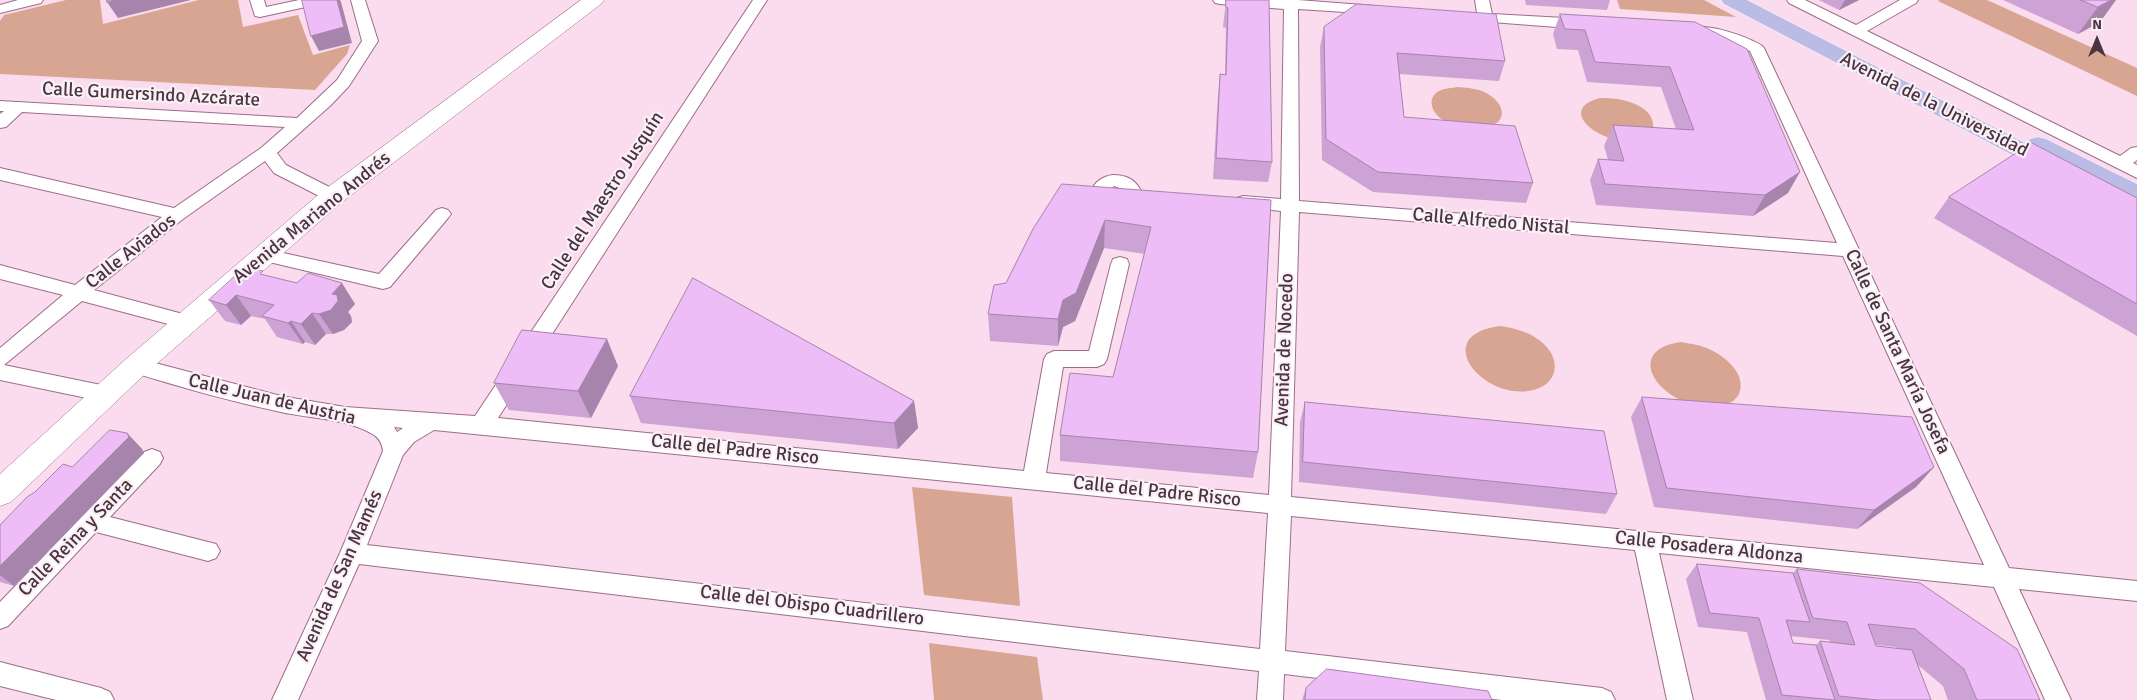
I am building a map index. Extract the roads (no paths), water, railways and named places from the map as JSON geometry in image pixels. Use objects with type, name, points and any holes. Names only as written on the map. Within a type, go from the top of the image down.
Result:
[{"type":"main road","name":"Avenida Mariano Andrés","points":[[0,493],[136,366],[332,196],[594,0]]},
{"type":"main road","name":"Avenida de la Universidad","points":[[1731,0],[2137,211]]},
{"type":"main road","name":"Avenida de la Universidad","points":[[1757,0],[2137,194]]},
{"type":"street","points":[[0,9],[36,0]]},
{"type":"street","points":[[258,7],[319,0]]},
{"type":"street","name":"Calle Aviados","points":[[0,359],[78,293],[177,215],[267,152],[325,102],[343,83],[370,42],[358,0]]},
{"type":"street","name":"Calle del Maestro Jusquín","points":[[480,424],[489,415],[760,0]]},
{"type":"street","points":[[1220,0],[1291,2],[1386,11]]},
{"type":"street","points":[[1482,0],[1485,18]]},
{"type":"street","name":"Avenida de la Universidad","points":[[1794,0],[2137,172]]},
{"type":"street","points":[[1856,31],[1912,0]]},
{"type":"street","name":"Avenida de Nocedo","points":[[1270,700],[1280,504],[1290,206],[1291,2]]},
{"type":"street","points":[[1455,16],[1596,25]]},
{"type":"street","name":"Calle de Santa María Josefa","points":[[1682,30],[1711,32],[1740,38],[1756,48],[2058,700]]},
{"type":"street","name":"Calle Gumersindo Azcárate","points":[[0,106],[299,123]]},
{"type":"street","points":[[0,123],[18,107]]},
{"type":"street","points":[[267,152],[280,169],[332,196]]},
{"type":"street","points":[[2120,164],[2137,152]]},
{"type":"street","points":[[0,174],[177,215]]},
{"type":"street","points":[[1132,193],[1152,194]]},
{"type":"street","name":"Calle Alfredo Nistal","points":[[1221,200],[1849,250]]},
{"type":"street","points":[[265,255],[383,282],[442,214]]},
{"type":"street","points":[[1034,479],[1054,359],[1097,358],[1120,264]]},
{"type":"street","points":[[0,272],[187,322]]},
{"type":"street","name":"Calle Juan de Austria","points":[[136,366],[280,403],[341,414],[369,423],[384,430],[391,438],[394,452]]},
{"type":"street","points":[[0,372],[106,394]]},
{"type":"street","name":"Calle del Padre Risco","points":[[341,414],[480,424],[1280,504]]},
{"type":"street","points":[[394,452],[404,438],[417,428],[436,420]]},
{"type":"street","name":"Avenida de San Mamés","points":[[285,700],[352,553],[394,452]]},
{"type":"street","name":"Calle Reina y Santa","points":[[0,618],[152,458]]},
{"type":"street","name":"Calle Posadera Aldonza","points":[[1280,504],[2137,591]]},
{"type":"street","points":[[92,522],[208,551]]},
{"type":"street","points":[[1645,542],[1680,700]]},
{"type":"street","name":"Calle del Obispo Cuadrillero","points":[[352,553],[1602,700]]},
{"type":"street","points":[[0,674],[101,700]]}]
